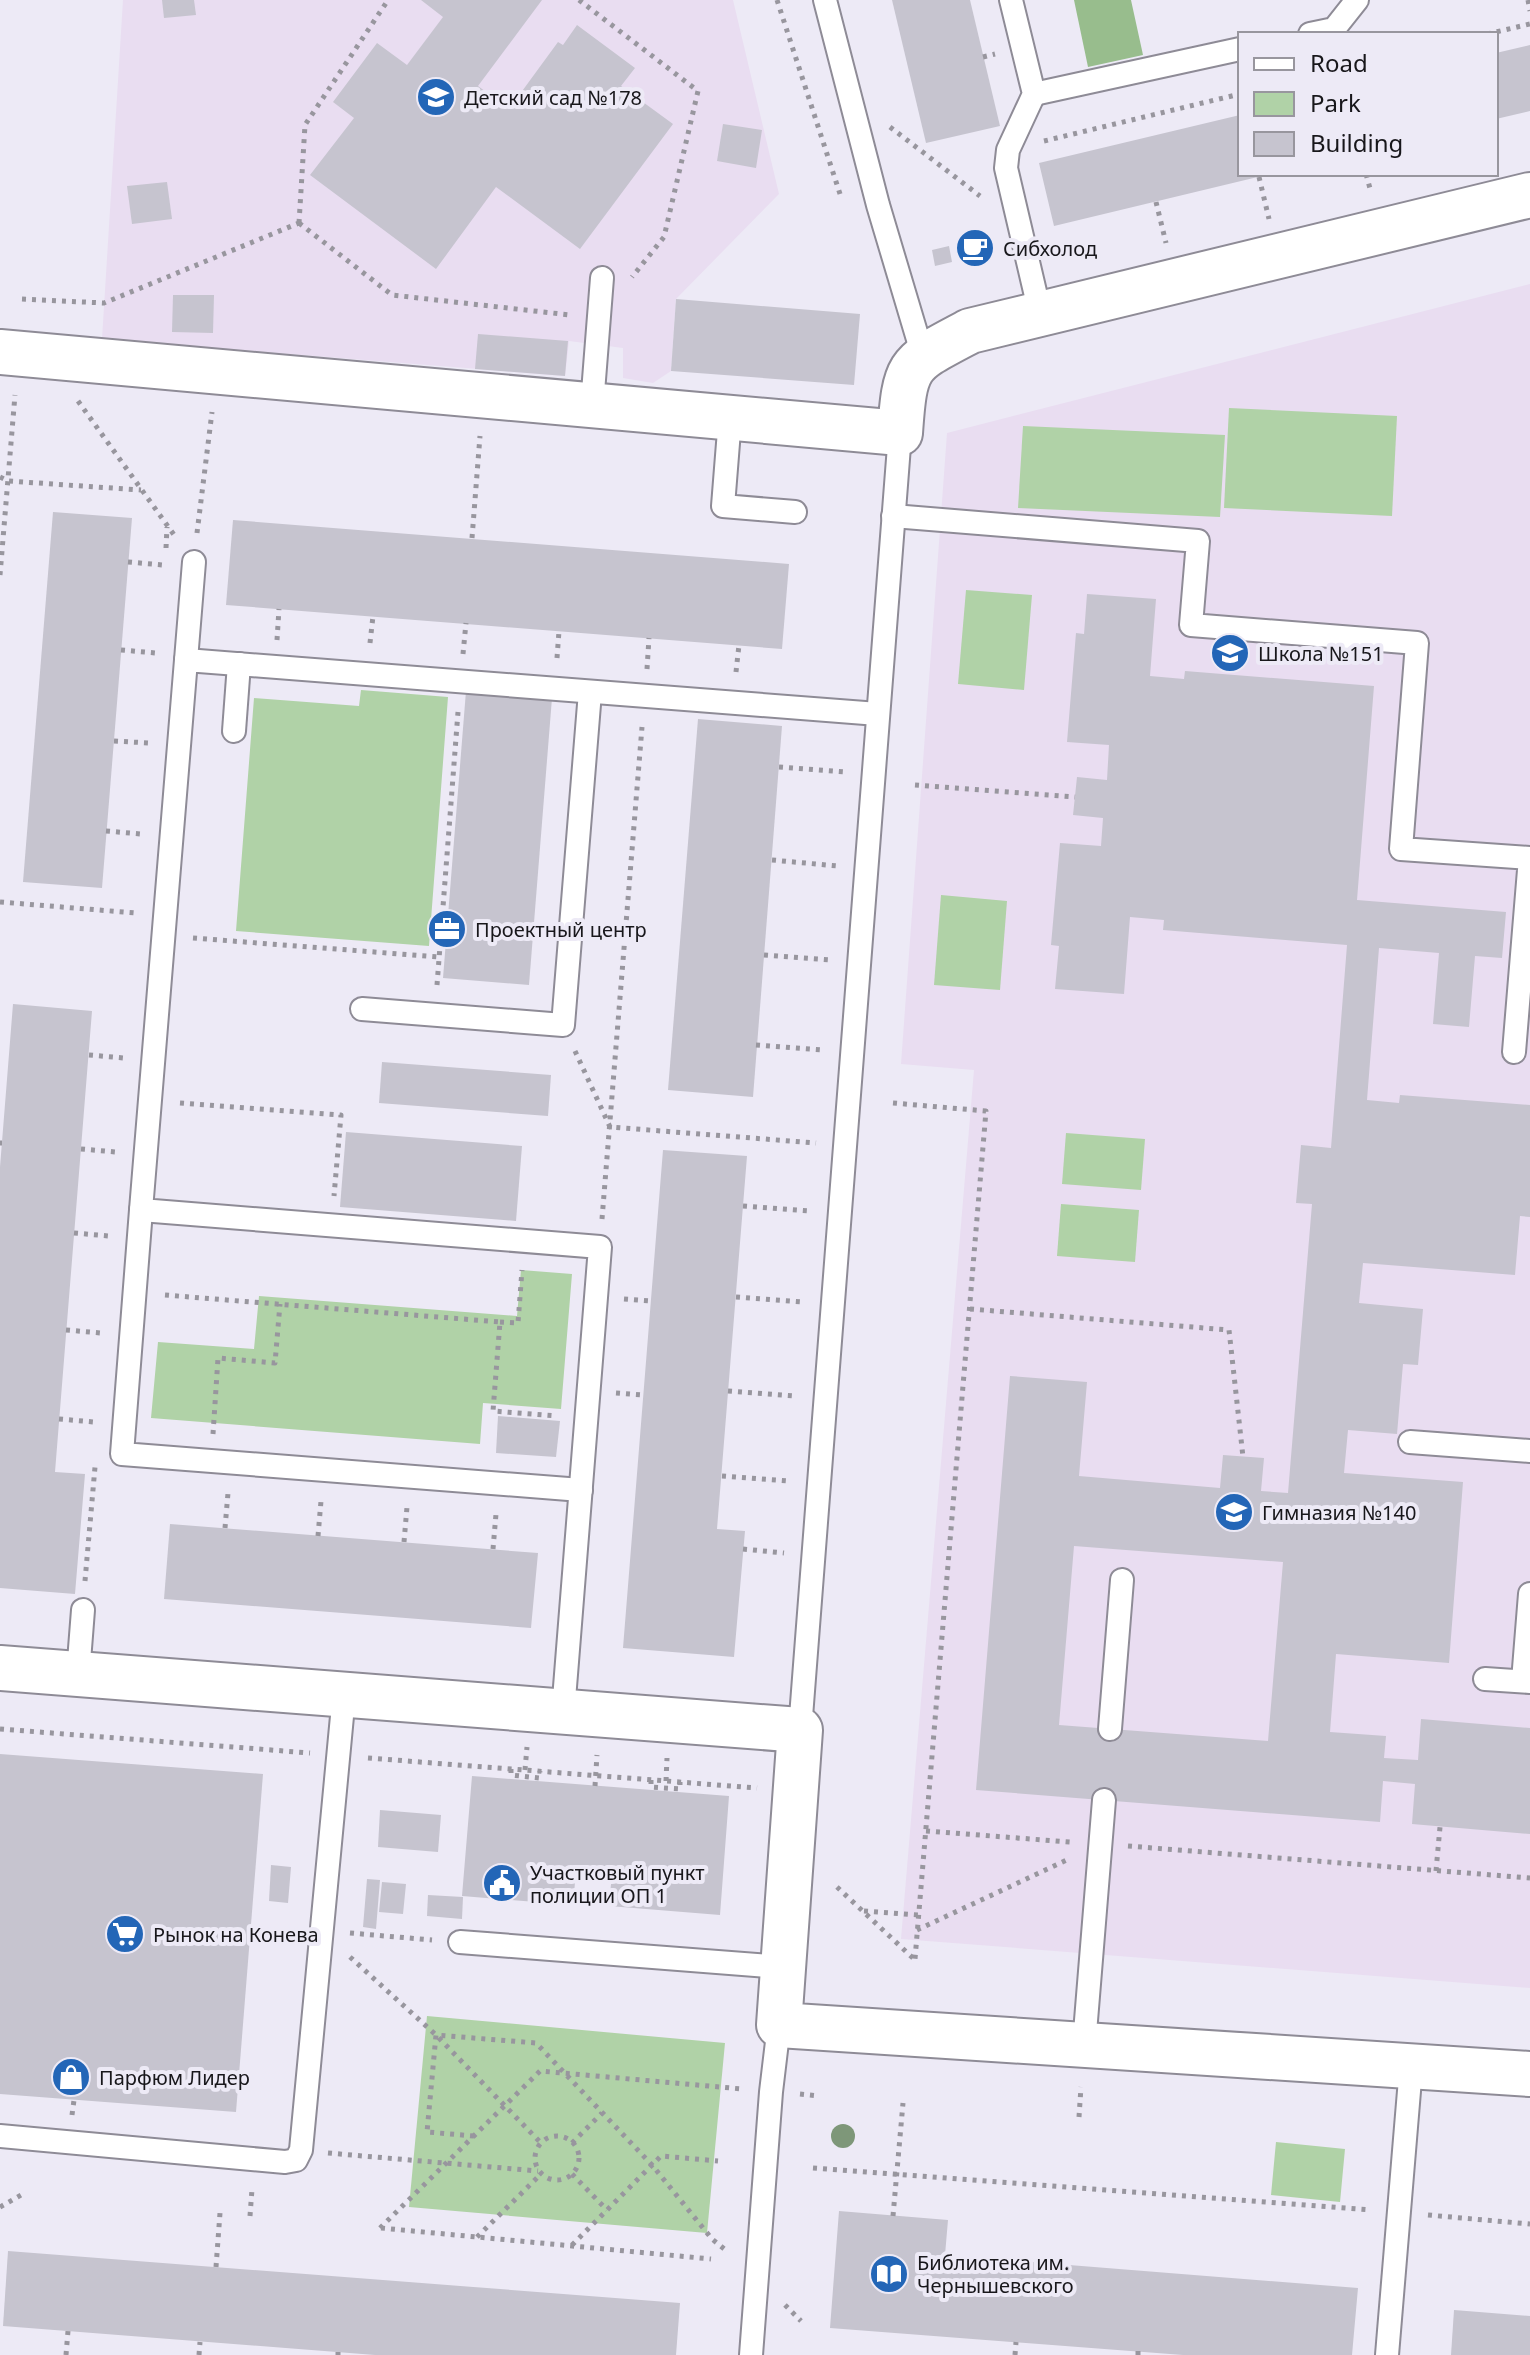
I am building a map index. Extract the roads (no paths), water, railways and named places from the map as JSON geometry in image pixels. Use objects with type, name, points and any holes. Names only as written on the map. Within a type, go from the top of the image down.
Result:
[{"type":"street","points":[[20,363],[217,371],[900,433],[903,385],[913,366],[923,356],[970,331],[1530,195]]},
{"type":"street","points":[[0,1668],[800,1730],[779,2025],[1530,2074]]},
{"type":"lane","points":[[825,0],[878,205],[923,356]]},
{"type":"lane","points":[[1011,0],[1034,94],[1008,150],[1006,168],[1040,313]]},
{"type":"lane","points":[[1320,32],[1334,29],[1357,0]]},
{"type":"lane","points":[[1034,94],[1238,49]]},
{"type":"lane","points":[[592,405],[602,278]]},
{"type":"lane","points":[[730,418],[723,506],[795,512]]},
{"type":"lane","points":[[800,1730],[900,433]]},
{"type":"lane","points":[[893,516],[1198,541],[1191,625],[1417,643],[1401,849],[1530,858],[1514,1052]]},
{"type":"lane","points":[[194,562],[122,1454],[581,1490]]},
{"type":"lane","points":[[186,660],[878,714]]},
{"type":"lane","points":[[234,731],[239,664]]},
{"type":"lane","points":[[362,1009],[563,1025],[590,692]]},
{"type":"lane","points":[[141,1210],[600,1247],[563,1712]]},
{"type":"lane","points":[[1410,1442],[1530,1451]]},
{"type":"lane","points":[[1110,1729],[1122,1580]]},
{"type":"lane","points":[[1485,1679],[1526,1682],[1530,1594]]},
{"type":"lane","points":[[78,1674],[83,1610]]},
{"type":"lane","points":[[0,2136],[285,2162],[296,2160],[301,2150],[344,1695]]},
{"type":"lane","points":[[1084,2045],[1104,1800]]},
{"type":"lane","points":[[460,1942],[782,1967]]},
{"type":"lane","points":[[751,2355],[779,2025]]},
{"type":"lane","points":[[1387,2355],[1411,2067]]},
{"type":"place","name":"Детский сад №178","points":[[436,97]]},
{"type":"place","name":"Сибхолод","points":[[975,248]]},
{"type":"place","name":"Школа №151","points":[[1230,653]]},
{"type":"place","name":"Проектный центр","points":[[447,929]]},
{"type":"place","name":"Гимназия №140","points":[[1234,1512]]},
{"type":"place","name":"Участковый пункт полиции ОП 1","points":[[502,1883]]},
{"type":"place","name":"Рынок на Конева","points":[[125,1934]]},
{"type":"place","name":"Парфюм Лидер","points":[[71,2077]]},
{"type":"place","name":"Библиотека им. Чернышевского","points":[[889,2274]]}]
